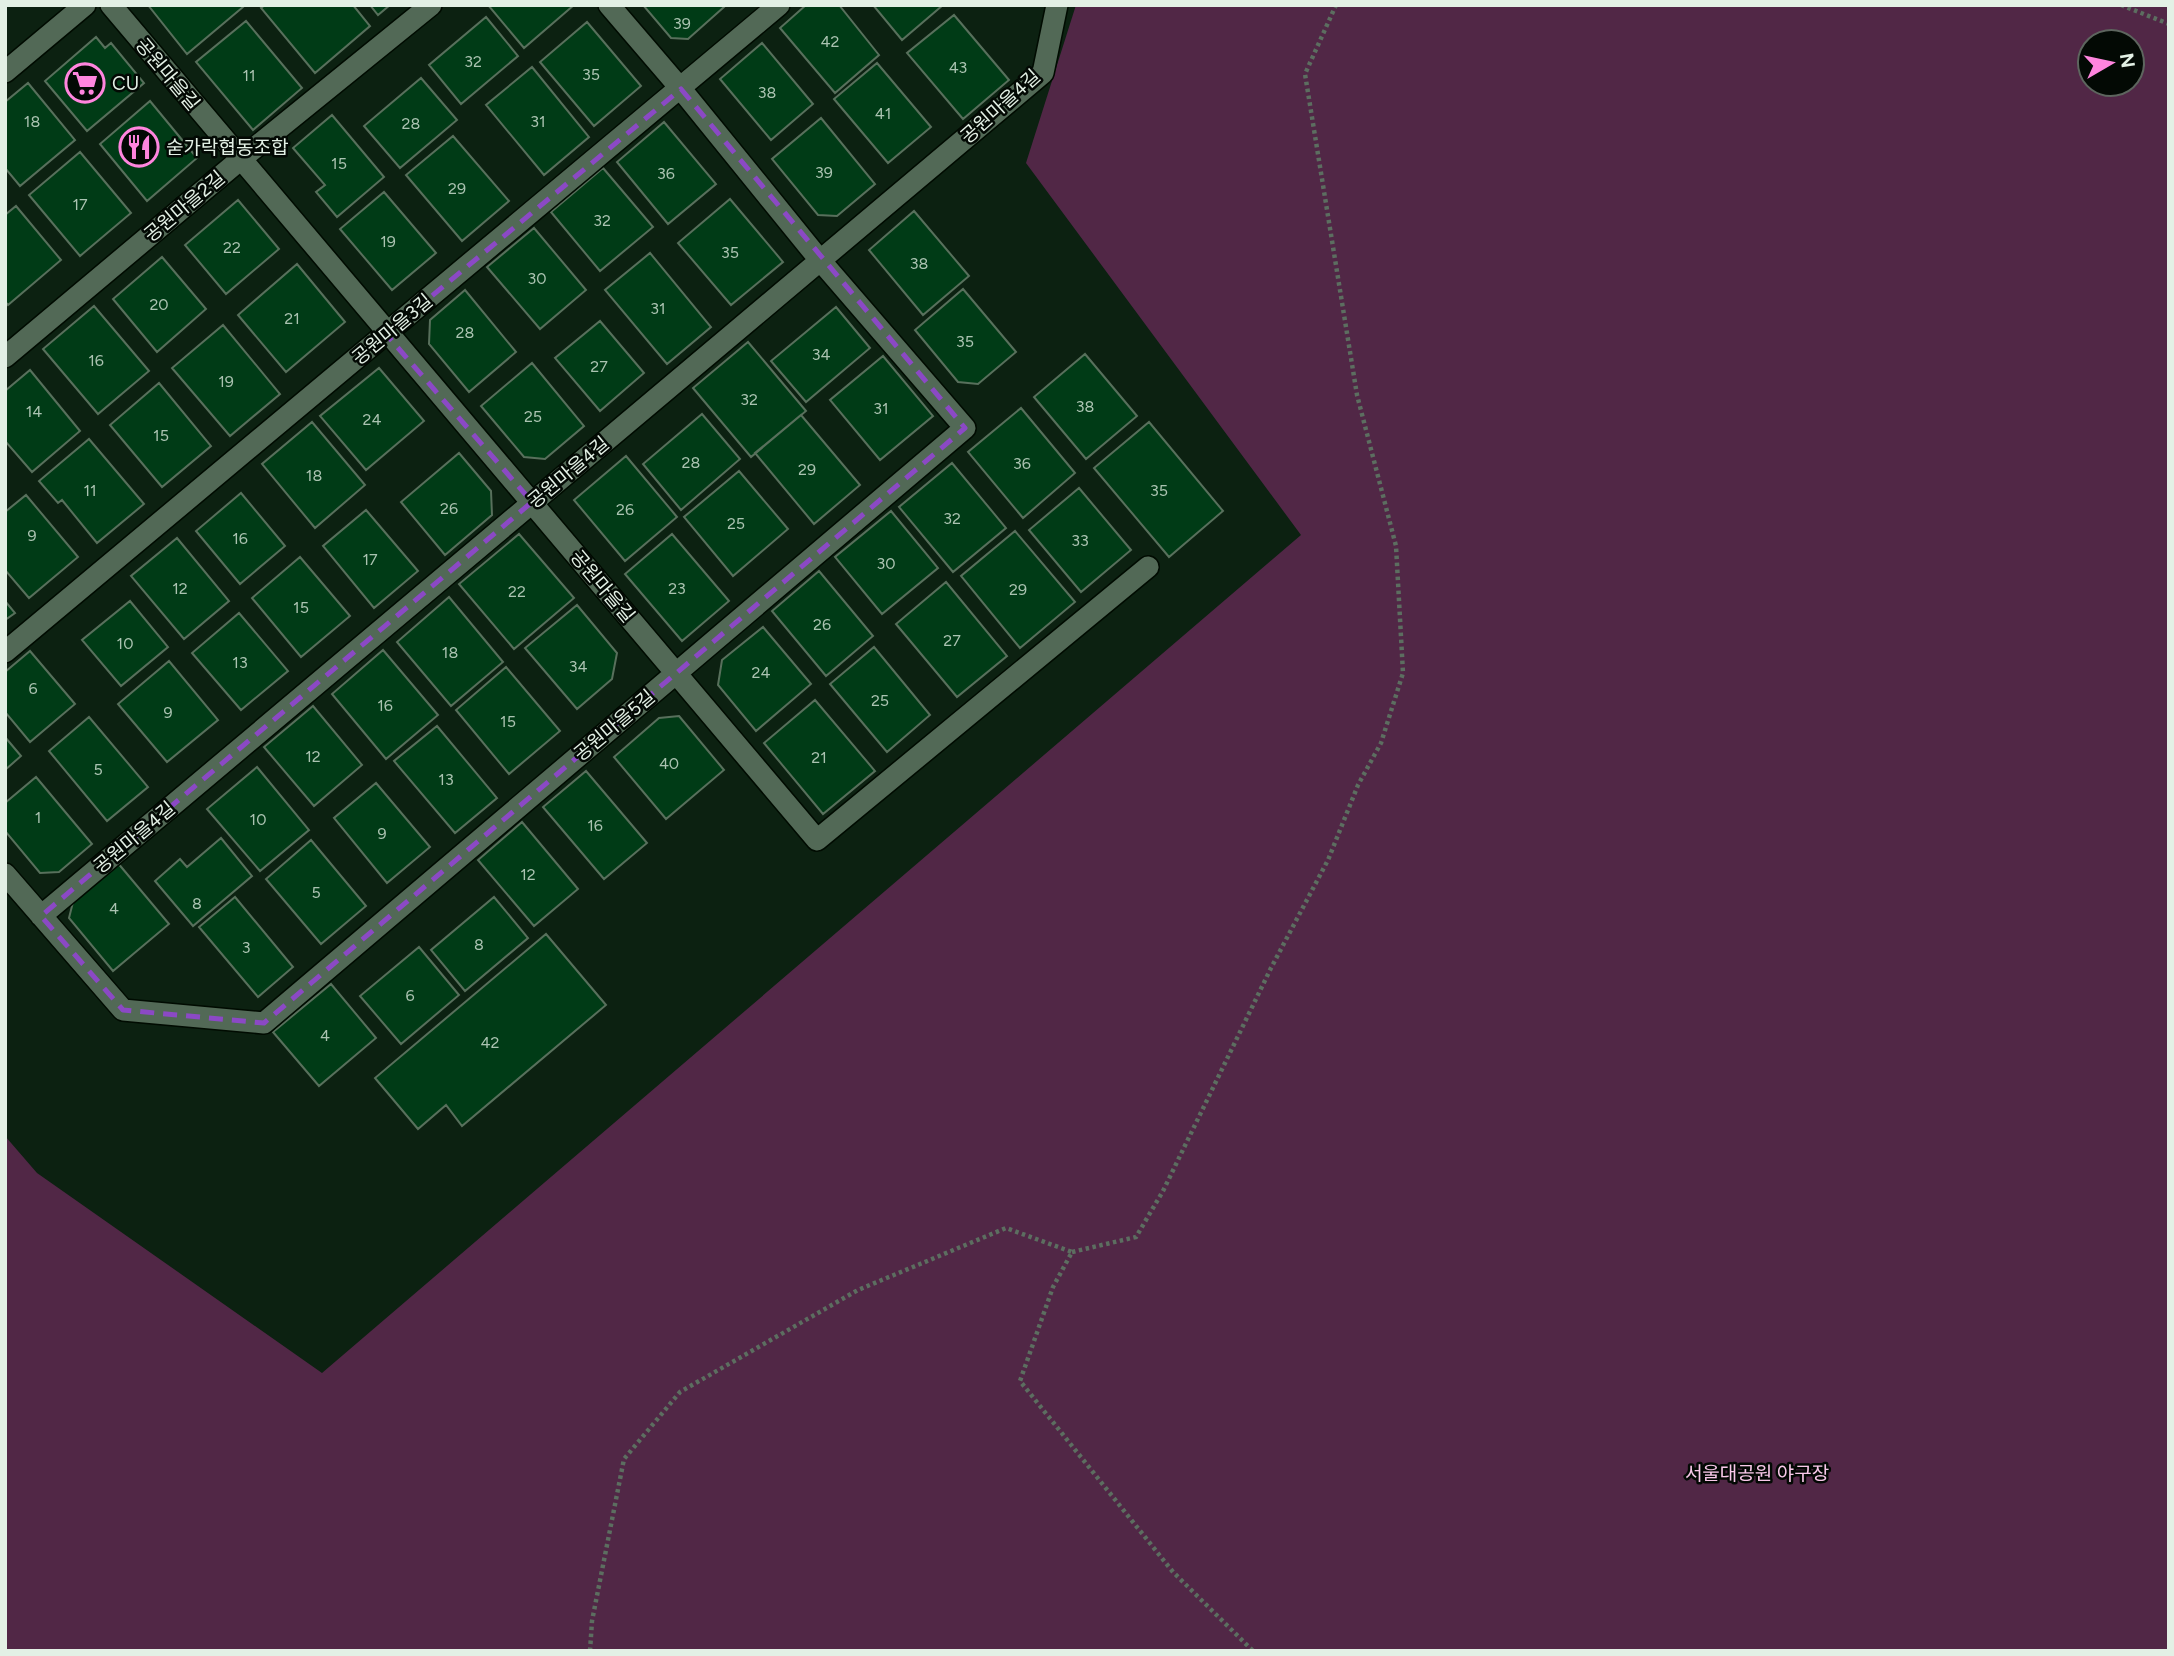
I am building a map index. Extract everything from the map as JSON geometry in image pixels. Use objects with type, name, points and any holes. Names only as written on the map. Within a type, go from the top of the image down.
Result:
[{"type":"street","points":[[5,72],[85,5]]},
{"type":"street","name":"공원마을길","points":[[111,5],[386,334],[533,502],[817,840],[1148,567]]},
{"type":"street","name":"공원마을2길","points":[[5,357],[430,5]]},
{"type":"street","points":[[609,5],[681,89],[819,260]]},
{"type":"street","name":"공원마을3길","points":[[5,652],[779,5]]},
{"type":"street","name":"공원마을4길","points":[[41,916],[1043,72],[1057,5]]},
{"type":"street","name":"공원마을5길","points":[[41,916],[122,1010],[264,1023],[965,428],[819,260]]},
{"type":"street","points":[[5,874],[41,916]]},
{"type":"path","points":[[590,1651],[592,1621],[624,1459],[680,1392],[858,1290],[1006,1228],[1072,1252],[1136,1237],[1163,1191],[1271,968],[1328,860],[1358,785],[1381,743],[1404,673],[1396,546],[1357,395],[1305,74],[1336,5]]},
{"type":"path","points":[[2121,5],[2169,24]]},
{"type":"path","points":[[1072,1252],[1053,1287],[1020,1381],[1173,1572],[1253,1651]]},
{"type":"highlighted area","points":[[681,89],[965,428],[264,1023],[123,1010],[41,916],[532,502],[386,334]]},
{"type":"green space","name":"서울대공원 야구장","points":[[1076,5],[2169,5],[2169,1651],[5,1651],[5,1136],[37,1173],[322,1373],[1301,535],[1026,163]]},
{"type":"building","points":[[148,5],[242,5],[243,7],[187,54]]},
{"type":"building","points":[[265,5],[353,5],[370,26],[315,73],[261,8]]},
{"type":"building","points":[[370,5],[390,5],[378,15]]},
{"type":"building","points":[[488,5],[574,5],[524,48]]},
{"type":"building","points":[[643,5],[724,7],[688,39],[671,38]]},
{"type":"building","points":[[806,5],[839,5],[879,55],[835,93],[780,28]]},
{"type":"building","points":[[873,5],[943,5],[902,40]]},
{"type":"building","points":[[954,15],[1009,80],[963,119],[907,53]]},
{"type":"building","points":[[486,17],[518,56],[461,104],[429,65]]},
{"type":"building","points":[[246,21],[302,88],[253,130],[196,62]]},
{"type":"building","points":[[587,22],[641,86],[594,126],[540,62]]},
{"type":"building","points":[[96,37],[105,48],[111,43],[144,83],[87,131],[45,81]]},
{"type":"building","points":[[762,43],[813,104],[771,140],[720,79]]},
{"type":"building","points":[[877,63],[931,127],[888,163],[834,99]]},
{"type":"building","points":[[532,67],[589,137],[544,175],[486,105]]},
{"type":"building","points":[[421,78],[457,120],[400,168],[364,126]]},
{"type":"building","points":[[28,83],[75,140],[20,186],[5,168],[5,102]]},
{"type":"building","points":[[150,101],[197,158],[147,201],[100,144]]},
{"type":"building","points":[[332,115],[384,177],[337,217],[316,192],[325,185],[293,148]]},
{"type":"building","points":[[821,118],[875,184],[837,216],[818,215],[772,159]]},
{"type":"building","points":[[664,122],[716,184],[668,224],[617,162]]},
{"type":"building","points":[[453,136],[509,201],[462,241],[406,175]]},
{"type":"building","points":[[80,152],[131,213],[80,256],[29,195]]},
{"type":"building","points":[[603,168],[653,227],[600,271],[551,212]]},
{"type":"building","points":[[384,192],[436,253],[392,290],[340,229]]},
{"type":"building","points":[[730,199],[783,262],[731,305],[678,243]]},
{"type":"building","points":[[238,200],[279,249],[226,294],[185,245]]},
{"type":"building","points":[[16,206],[61,260],[8,305],[5,301],[5,215]]},
{"type":"building","points":[[914,211],[969,276],[923,315],[869,250]]},
{"type":"building","points":[[534,228],[586,290],[540,329],[487,267]]},
{"type":"building","points":[[650,253],[711,327],[667,364],[605,290]]},
{"type":"building","points":[[162,257],[206,309],[157,352],[113,299]]},
{"type":"building","points":[[297,264],[345,322],[286,372],[238,315]]},
{"type":"building","points":[[963,289],[1016,352],[978,384],[958,382],[915,330]]},
{"type":"building","points":[[465,290],[516,352],[469,392],[429,344],[430,320]]},
{"type":"building","points":[[94,306],[149,371],[98,414],[43,349]]},
{"type":"building","points":[[836,307],[870,348],[806,402],[771,361]]},
{"type":"building","points":[[600,321],[644,373],[600,411],[555,358]]},
{"type":"building","points":[[223,325],[280,394],[230,436],[172,368]]},
{"type":"building","points":[[748,342],[806,411],[751,457],[693,388]]},
{"type":"building","points":[[1085,354],[1137,416],[1086,459],[1034,397]]},
{"type":"building","points":[[883,356],[933,416],[880,460],[830,400]]},
{"type":"building","points":[[532,363],[584,426],[545,459],[524,457],[481,406]]},
{"type":"building","points":[[379,368],[424,421],[366,470],[320,416]]},
{"type":"building","points":[[30,370],[80,431],[32,472],[5,441],[5,391]]},
{"type":"building","points":[[159,383],[211,446],[162,487],[110,425]]},
{"type":"building","points":[[1021,408],[1075,473],[1023,518],[968,452]]},
{"type":"building","points":[[702,414],[740,459],[681,510],[643,464]]},
{"type":"building","points":[[801,415],[860,485],[814,524],[755,453]]},
{"type":"building","points":[[312,422],[365,485],[315,528],[262,464]]},
{"type":"building","points":[[1149,422],[1223,511],[1169,557],[1094,468]]},
{"type":"building","points":[[89,439],[144,504],[97,543],[62,500],[58,503],[39,481]]},
{"type":"building","points":[[459,453],[491,491],[492,515],[445,555],[401,502]]},
{"type":"building","points":[[626,456],[677,517],[625,561],[574,500]]},
{"type":"building","points":[[952,463],[1006,528],[953,572],[899,507]]},
{"type":"building","points":[[739,471],[788,529],[733,576],[684,517]]},
{"type":"building","points":[[1079,488],[1131,550],[1081,592],[1029,530]]},
{"type":"building","points":[[241,493],[285,546],[240,584],[196,531]]},
{"type":"building","points":[[26,495],[78,557],[29,598],[5,570],[5,512]]},
{"type":"building","points":[[366,510],[418,571],[374,608],[323,546]]},
{"type":"building","points":[[891,511],[938,568],[882,614],[835,557]]},
{"type":"building","points":[[1015,531],[1075,602],[1020,648],[961,576]]},
{"type":"building","points":[[519,534],[574,598],[514,649],[459,584]]},
{"type":"building","points":[[672,534],[729,601],[682,641],[625,574]]},
{"type":"building","points":[[177,538],[229,601],[184,639],[131,576]]},
{"type":"building","points":[[300,557],[350,616],[301,657],[252,598]]},
{"type":"building","points":[[819,571],[873,636],[826,676],[772,611]]},
{"type":"building","points":[[946,582],[1007,656],[957,697],[896,624]]},
{"type":"building","points":[[449,597],[503,662],[451,706],[397,642]]},
{"type":"building","points":[[5,601],[15,613],[5,620]]},
{"type":"building","points":[[130,601],[168,647],[121,686],[82,640]]},
{"type":"building","points":[[577,605],[617,653],[612,679],[577,709],[525,648]]},
{"type":"building","points":[[239,613],[288,671],[241,710],[192,653]]},
{"type":"building","points":[[763,627],[811,684],[756,731],[718,685],[722,660]]},
{"type":"building","points":[[874,647],[930,715],[887,752],[830,684]]},
{"type":"building","points":[[383,650],[438,715],[386,759],[332,694]]},
{"type":"building","points":[[30,651],[75,704],[30,742],[5,712],[5,672]]},
{"type":"building","points":[[169,661],[218,720],[167,762],[118,704]]},
{"type":"building","points":[[506,667],[560,731],[509,774],[456,710]]},
{"type":"building","points":[[815,700],[875,771],[823,814],[764,743]]},
{"type":"building","points":[[313,706],[362,765],[314,806],[264,747]]},
{"type":"building","points":[[679,716],[724,770],[666,819],[614,757],[659,718]]},
{"type":"building","points":[[89,717],[148,787],[107,821],[49,751]]},
{"type":"building","points":[[437,726],[497,798],[455,833],[394,761]]},
{"type":"building","points":[[5,737],[21,756],[5,770]]},
{"type":"building","points":[[257,767],[309,830],[260,871],[207,809]]},
{"type":"building","points":[[586,771],[647,843],[604,879],[543,807]]},
{"type":"building","points":[[36,777],[92,844],[59,872],[40,873],[5,831],[5,803]]},
{"type":"building","points":[[376,783],[430,847],[387,883],[334,818]]},
{"type":"building","points":[[522,822],[578,889],[534,926],[478,860]]},
{"type":"building","points":[[221,838],[252,876],[193,926],[155,881],[180,859],[187,867]]},
{"type":"building","points":[[311,840],[366,906],[321,944],[266,879]]},
{"type":"building","points":[[117,862],[169,924],[113,971],[69,918],[74,898]]},
{"type":"building","points":[[235,897],[293,967],[258,997],[199,927]]},
{"type":"building","points":[[494,897],[528,938],[465,991],[431,950]]},
{"type":"building","points":[[546,934],[606,1005],[462,1126],[446,1105],[418,1129],[375,1078]]},
{"type":"building","points":[[419,947],[459,995],[401,1044],[360,996]]},
{"type":"building","points":[[331,984],[376,1038],[319,1086],[273,1032]]},
{"type":"place","name":"CU","points":[[85,83]]},
{"type":"place","name":"숟가락협동조합","points":[[139,147]]}]
